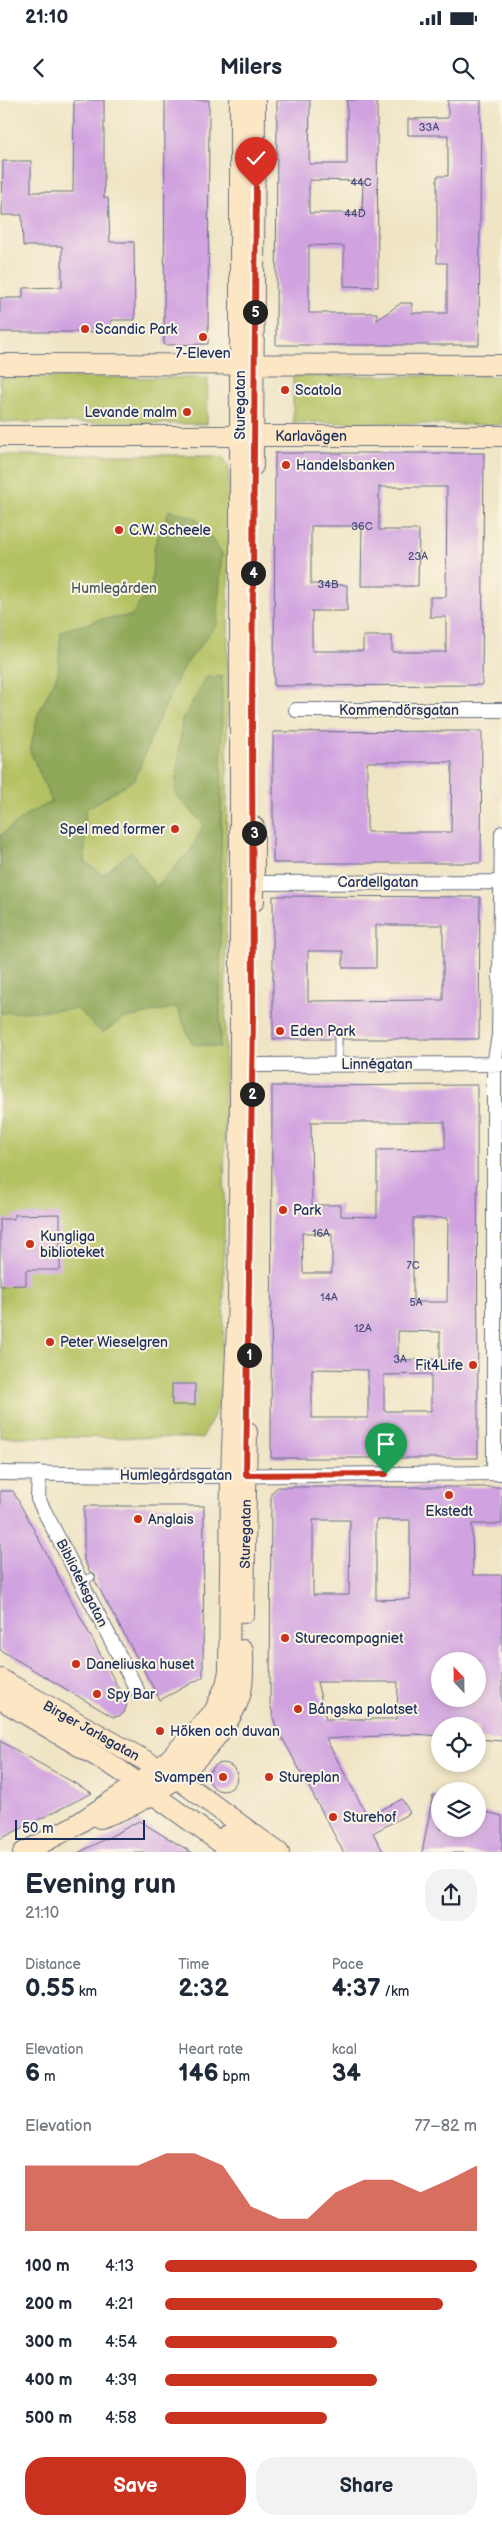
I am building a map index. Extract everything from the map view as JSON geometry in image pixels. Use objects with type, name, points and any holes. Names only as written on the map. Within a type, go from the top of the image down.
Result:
[{"type":"street","name":"Sturegatan","points":[[240,100],[248,364]]},
{"type":"street","name":"Sturegatan","points":[[76,1825],[108,1815],[157,1792],[178,1779],[220,1732],[238,1702],[241,1691],[238,1299],[248,364],[255,100]]},
{"type":"street","points":[[0,364],[502,365]]},
{"type":"street","name":"Karlavägen","points":[[0,436],[502,436]]},
{"type":"street","name":"Sturegatan","points":[[76,1825],[160,1769],[206,1722],[220,1702],[229,1671],[253,1065],[254,883],[247,437]]},
{"type":"street","name":"Kommendörsgatan","points":[[296,710],[502,710]]},
{"type":"street","points":[[498,1473],[498,1064],[502,833]]},
{"type":"street","name":"Cardellgatan","points":[[254,883],[501,882]]},
{"type":"street","name":"Linnégatan","points":[[253,1065],[498,1064]]},
{"type":"street","name":"Humlegårdsgatan","points":[[0,1473],[238,1475],[498,1473]]},
{"type":"street","name":"Biblioteksgatan","points":[[39,1473],[38,1499],[86,1579],[137,1690]]},
{"type":"street","name":"Birger Jarlsgatan","points":[[0,1679],[178,1779],[279,1852]]},
{"type":"street","name":"Birger Jarlsgatan","points":[[0,1699],[137,1783],[157,1792],[253,1852]]},
{"type":"street","name":"Birger Jarlsgatan","points":[[157,1792],[235,1852]]},
{"type":"street","points":[[23,1852],[76,1825]]},
{"type":"lane","points":[[338,1039],[338,1064]]},
{"type":"green space","points":[[293,376],[502,376],[502,425],[293,422]]},
{"type":"green space","points":[[0,377],[208,378],[207,424],[0,422]]},
{"type":"green space","name":"Humlegården","points":[[0,455],[206,455],[223,457],[229,467],[223,1398],[202,1438],[0,1437]]},
{"type":"green space","points":[[169,510],[196,518],[222,553],[217,624],[183,668],[156,725],[135,779],[85,810],[85,862],[103,875],[131,851],[156,887],[191,850],[204,824],[175,794],[182,720],[207,676],[222,677],[220,1047],[192,1044],[177,1007],[123,1019],[102,1033],[77,1009],[0,1013],[0,836],[29,813],[52,802],[30,751],[38,714],[58,673],[61,631],[102,619],[131,616],[151,588],[154,547]]},
{"type":"building","points":[[74,100],[104,100],[104,198],[108,198],[110,242],[134,242],[135,320],[111,320],[109,332],[0,332],[0,298],[23,298],[23,288],[62,287],[62,246],[23,246],[22,215],[2,215],[3,161],[31,161],[31,192],[73,192]]},
{"type":"building","points":[[165,100],[209,100],[208,344],[164,345]]},
{"type":"building","points":[[277,100],[310,100],[309,164],[347,164],[347,100],[377,100],[378,287],[344,286],[344,246],[309,245],[309,313],[377,313],[377,320],[401,303],[412,303],[412,313],[447,313],[447,263],[437,263],[437,176],[448,176],[448,135],[408,135],[408,119],[448,118],[448,100],[481,100],[479,345],[276,345]],"holes":[[[309,180],[363,181],[362,213],[309,213]]]},
{"type":"building","points":[[275,453],[484,453],[482,685],[274,686]],"holes":[[[379,487],[447,487],[446,597],[430,597],[430,617],[446,617],[446,652],[392,652],[392,636],[363,636],[363,651],[312,651],[312,611],[347,611],[347,585],[311,584],[311,526],[362,526],[361,586],[418,586],[419,530],[379,530]]]},
{"type":"building","points":[[482,731],[481,863],[273,863],[273,732]],"holes":[[[367,762],[452,762],[451,832],[367,832]]]},
{"type":"building","points":[[273,896],[480,897],[479,1039],[343,1039],[338,1034],[333,1039],[273,1039]],"holes":[[[376,925],[443,925],[443,1000],[308,1001],[308,951],[343,951],[343,968],[376,968]]]},
{"type":"building","points":[[477,1085],[478,1458],[271,1458],[272,1086]],"holes":[[[311,1122],[445,1122],[445,1149],[377,1150],[377,1217],[341,1216],[341,1205],[312,1205]],[[413,1218],[448,1218],[447,1302],[413,1302]],[[302,1233],[332,1233],[332,1273],[303,1273]],[[398,1331],[440,1332],[440,1359],[398,1360]],[[312,1369],[368,1370],[368,1418],[312,1418]],[[431,1374],[431,1411],[384,1411],[384,1375]]]},
{"type":"building","name":"Kungliga biblioteket","points":[[60,1214],[60,1270],[26,1270],[26,1285],[0,1286],[0,1219],[14,1219],[14,1215]]},
{"type":"building","points":[[172,1384],[195,1384],[195,1405],[172,1405]]},
{"type":"building","points":[[278,1487],[502,1487],[502,1524],[472,1524],[473,1575],[502,1575],[502,1741],[486,1740],[486,1717],[431,1717],[431,1735],[414,1734],[326,1739],[368,1817],[402,1799],[410,1813],[373,1833],[383,1852],[343,1852],[275,1724],[270,1703],[271,1493]],"holes":[[[313,1520],[350,1520],[349,1595],[313,1595]],[[376,1520],[410,1520],[410,1599],[376,1600]],[[317,1682],[398,1682],[397,1719],[326,1719]]]},
{"type":"building","points":[[0,1491],[13,1491],[127,1704],[124,1713],[119,1716],[113,1717],[0,1650]]},
{"type":"building","points":[[84,1506],[204,1506],[203,1677],[160,1700],[95,1581],[95,1574],[90,1572],[84,1560]]},
{"type":"building","points":[[0,1741],[16,1750],[92,1793],[0,1839]]},
{"type":"building","name":"Svampen","points":[[223,1763],[233,1767],[237,1777],[233,1787],[223,1791],[213,1787],[209,1777],[213,1767]]},
{"type":"building","points":[[431,1806],[431,1837],[486,1837],[486,1812],[502,1816],[502,1852],[422,1852]]},
{"type":"building","points":[[139,1821],[191,1852],[80,1852]]},
{"type":"place","name":"Scandic Park","points":[[85,329]]},
{"type":"place","name":"7-Eleven","points":[[203,337]]},
{"type":"place","name":"Scatola","points":[[285,390]]},
{"type":"place","name":"Levande malm","points":[[187,412]]},
{"type":"place","name":"Handelsbanken","points":[[286,465]]},
{"type":"place","name":"C.W. Scheele","points":[[119,530]]},
{"type":"place","name":"Spel med former","points":[[175,829]]},
{"type":"place","name":"Eden Park","points":[[280,1031]]},
{"type":"place","name":"Park","points":[[283,1210]]},
{"type":"place","name":"Kungliga biblioteket","points":[[30,1244]]},
{"type":"place","name":"Peter Wieselgren","points":[[50,1342]]},
{"type":"place","name":"Fit4Life","points":[[473,1365]]},
{"type":"place","name":"Ekstedt","points":[[449,1495]]},
{"type":"place","name":"Anglais","points":[[138,1519]]},
{"type":"place","name":"Sturecompagniet","points":[[285,1638]]},
{"type":"place","name":"Daneliuska huset","points":[[76,1664]]},
{"type":"place","name":"Spy Bar","points":[[97,1694]]},
{"type":"place","name":"Bångska palatset","points":[[298,1709]]},
{"type":"place","name":"Höken och duvan","points":[[160,1731]]},
{"type":"place","name":"Svampen","points":[[223,1777]]},
{"type":"place","name":"Stureplan","points":[[269,1777]]},
{"type":"place","name":"Sturehof","points":[[333,1817]]},
{"type":"route","points":[[256,188],[252,712],[254,860],[253,1065],[246,1475],[386,1474]]}]
